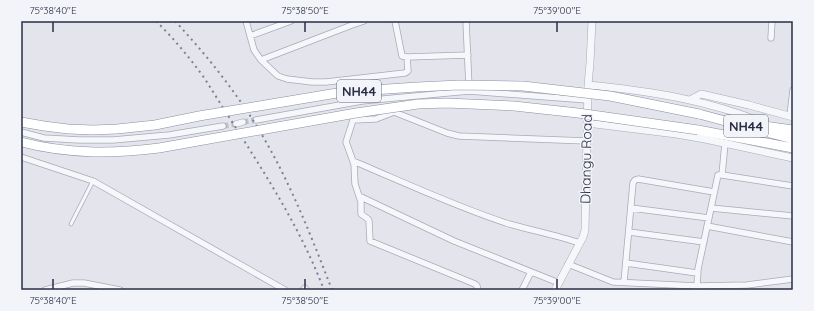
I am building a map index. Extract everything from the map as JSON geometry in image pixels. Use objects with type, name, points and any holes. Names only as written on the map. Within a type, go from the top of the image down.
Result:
[{"type":"highway","name":"NH44","points":[[21,122],[68,129],[117,129],[154,125],[344,92],[458,85],[523,86],[610,96],[699,114],[793,139]]},
{"type":"highway","name":"NH44","points":[[21,142],[82,152],[131,151],[158,148],[356,113],[418,104],[447,103],[514,106],[578,113],[698,130],[793,148]]},
{"type":"highway","points":[[742,125],[793,130]]},
{"type":"street","points":[[246,21],[254,50],[261,60],[281,78],[322,82],[405,73],[408,70],[408,57]]},
{"type":"street","points":[[250,36],[291,21]]},
{"type":"street","points":[[261,60],[364,21]]},
{"type":"street","points":[[395,21],[402,56],[468,56]]},
{"type":"street","points":[[466,21],[469,91]]},
{"type":"street","name":"Dhangu Road","points":[[557,287],[583,237],[585,230],[587,100],[592,21]]},
{"type":"street","points":[[771,38],[772,21]]},
{"type":"street","points":[[588,85],[613,87],[690,100],[747,116],[771,127]]},
{"type":"street","points":[[690,100],[701,94],[792,117],[793,90]]},
{"type":"street","points":[[256,120],[362,102],[469,91],[587,100]]},
{"type":"street","points":[[478,290],[475,284],[371,242],[369,221],[361,214],[361,202],[356,190],[353,161],[346,142],[353,120],[376,118],[394,112],[447,133],[459,136],[586,141]]},
{"type":"street","points":[[236,124],[243,122]]},
{"type":"street","points":[[587,123],[676,134],[793,158]]},
{"type":"street","points":[[21,132],[44,138],[113,140],[169,135],[223,126]]},
{"type":"street","points":[[722,175],[725,143]]},
{"type":"street","points":[[21,157],[93,181],[285,290]]},
{"type":"street","points":[[353,161],[454,204],[507,223],[580,243]]},
{"type":"street","points":[[697,286],[697,273],[717,176],[722,175],[793,186]]},
{"type":"street","points":[[624,282],[634,182],[636,179],[714,192]]},
{"type":"street","points":[[359,196],[454,240],[531,272],[557,287]]},
{"type":"street","points":[[631,208],[709,218]]},
{"type":"street","points":[[711,208],[793,216]]},
{"type":"street","points":[[707,226],[793,242]]},
{"type":"street","points":[[629,232],[704,242]]},
{"type":"street","points":[[626,263],[697,273]]},
{"type":"street","points":[[568,264],[613,282],[749,288],[793,278]]},
{"type":"street","points":[[522,290],[531,272]]},
{"type":"street","points":[[45,290],[73,283],[84,283],[120,290]]},
{"type":"lane","points":[[71,224],[93,181]]},
{"type":"tunnel","points":[[243,122],[256,120]]},
{"type":"tunnel","points":[[223,126],[236,124]]},
{"type":"railway","points":[[156,21],[188,56],[205,79],[273,187],[306,248],[324,290]]},
{"type":"railway","points":[[175,21],[223,78],[262,134],[295,199],[332,290]]}]
